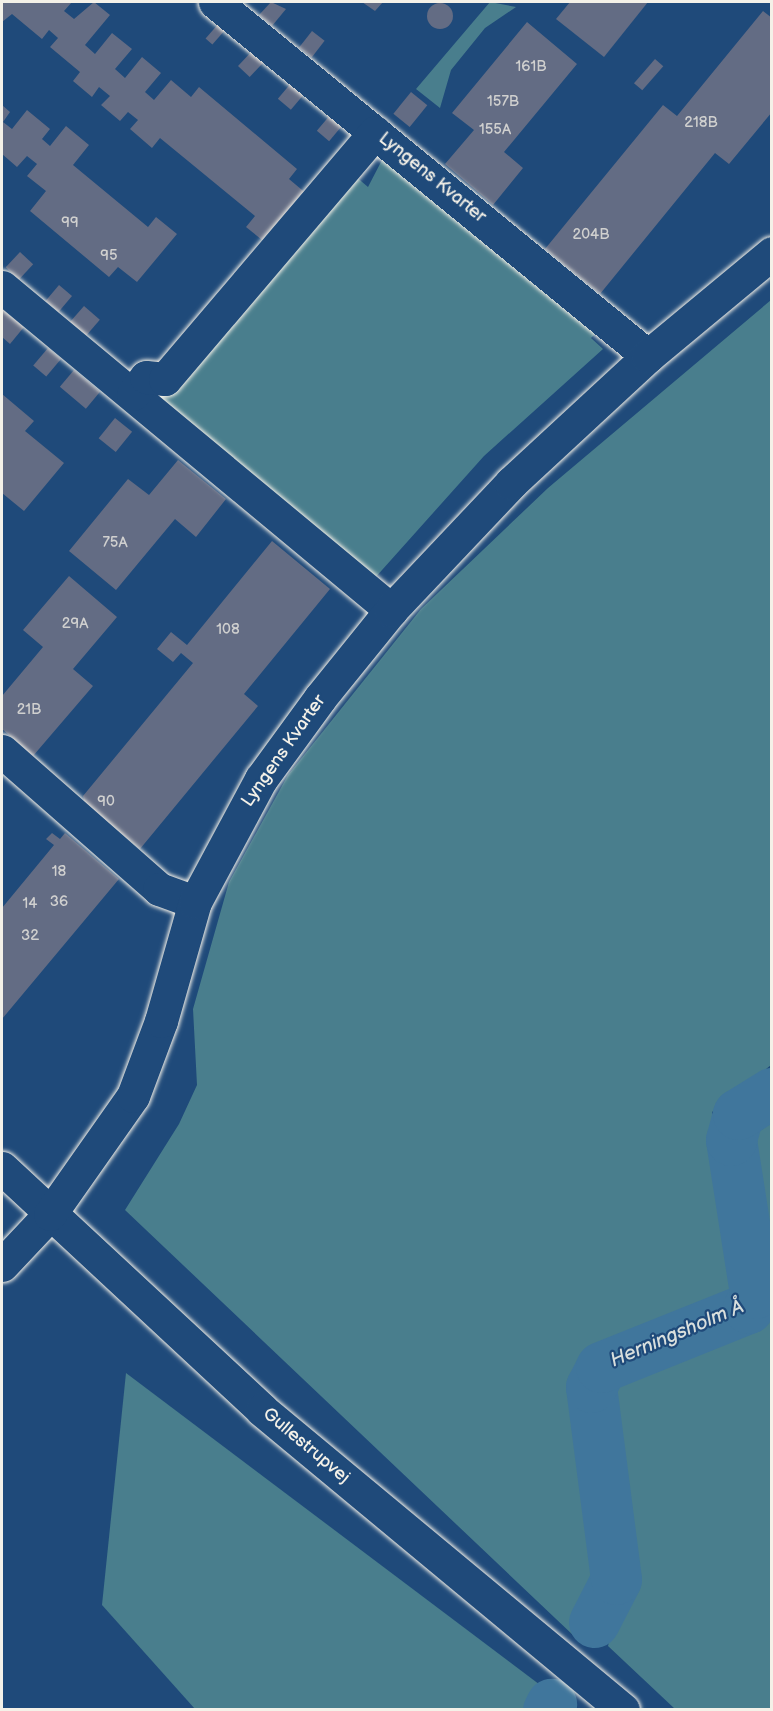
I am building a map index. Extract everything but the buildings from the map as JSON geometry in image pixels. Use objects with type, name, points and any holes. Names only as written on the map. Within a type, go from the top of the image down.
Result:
[{"type":"street","name":"Lyngens Kvarter","points":[[215,2],[648,356]]},
{"type":"street","points":[[134,394],[146,377],[165,379],[375,132]]},
{"type":"street","name":"Lyngens Kvarter","points":[[2,1265],[50,1215],[133,1096],[162,1021],[195,902],[261,779],[391,610],[511,483],[648,356],[771,254]]},
{"type":"street","points":[[2,287],[134,394],[391,610]]},
{"type":"street","points":[[2,751],[159,889],[195,902]]},
{"type":"street","name":"Gullestrupvej","points":[[2,1168],[262,1410],[623,1710]]},
{"type":"shaded area","points":[[490,2],[516,7],[485,28],[451,70],[440,108],[416,89]]},
{"type":"shaded area","points":[[382,160],[595,334],[591,338],[603,349],[484,456],[374,579],[157,398],[348,170],[368,187]]},
{"type":"shaded area","points":[[771,300],[771,1065],[712,1112],[743,1296],[595,1359],[582,1382],[605,1577],[574,1636],[125,1210],[179,1124],[197,1085],[193,1009],[229,882],[288,775],[421,609],[548,488]]},
{"type":"shaded area","points":[[771,1123],[771,1281],[753,1136]]},
{"type":"shaded area","points":[[771,1313],[771,1709],[675,1709],[608,1646],[623,1583],[608,1385]]},
{"type":"shaded area","points":[[126,1373],[572,1709],[195,1709],[102,1605]]},
{"type":"waterway","name":"Herningsholm Å","points":[[594,1622],[616,1579],[591,1387],[601,1367],[748,1308],[755,1293],[731,1140],[738,1114],[772,1093]]},
{"type":"waterway","name":"Herningsholm Å","points":[[548,1710],[551,1704]]}]
